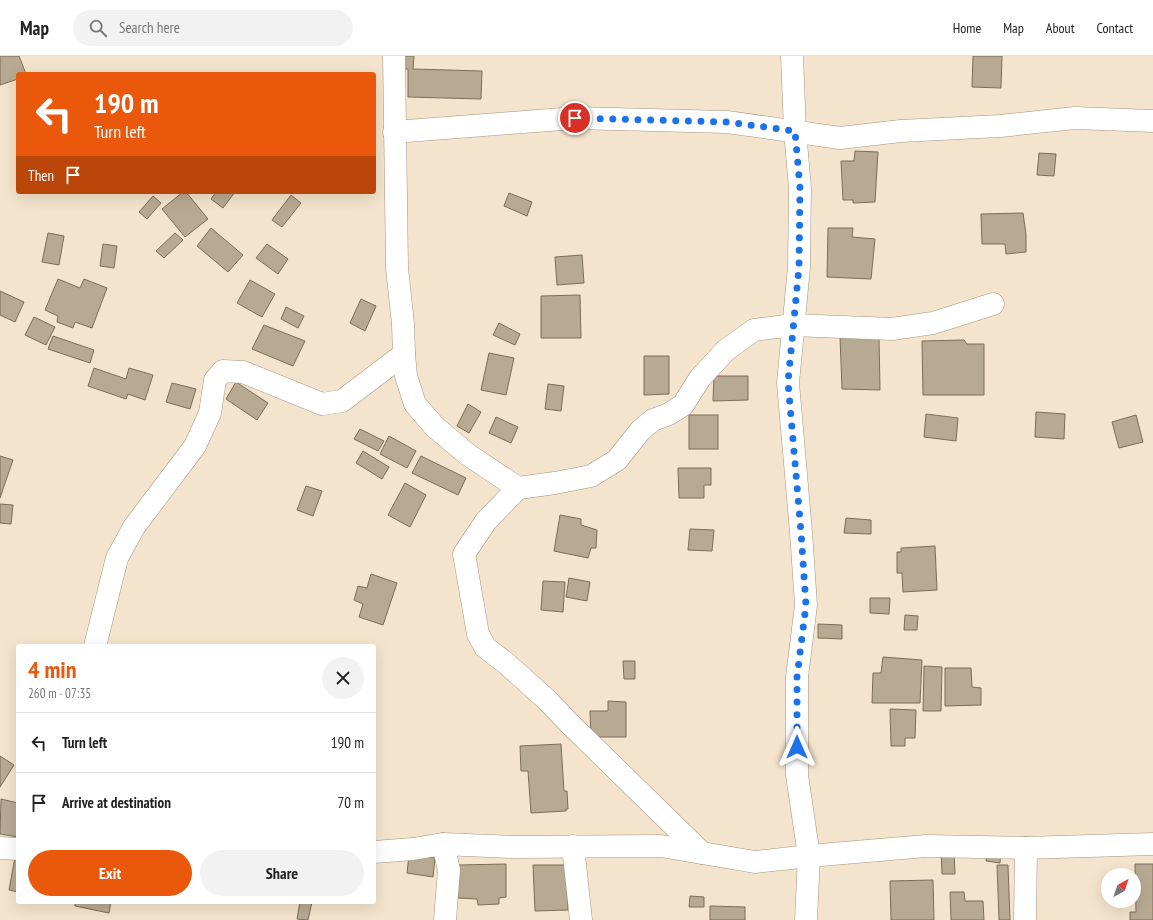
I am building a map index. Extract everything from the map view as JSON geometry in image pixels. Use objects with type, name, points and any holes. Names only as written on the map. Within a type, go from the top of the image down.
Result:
[{"type":"street","points":[[394,56],[397,268],[403,324],[406,376],[415,404],[435,427],[467,454],[518,488]]},
{"type":"street","points":[[792,56],[795,131],[800,188],[799,267],[788,382],[806,605],[797,677],[797,775],[809,856],[806,920]]},
{"type":"street","points":[[394,132],[575,118],[727,122],[840,138],[901,131],[1000,126],[1075,118],[1153,120]]},
{"type":"street","points":[[702,853],[568,723],[547,700],[507,664],[485,647],[478,634],[464,554],[486,521],[518,488],[591,476],[618,460],[640,431],[653,420],[669,414],[683,405],[700,378],[726,350],[754,330],[793,325],[892,329],[933,323],[993,304]]},
{"type":"street","points":[[96,644],[117,558],[134,527],[195,446],[210,412],[215,380],[223,371],[243,372],[322,404],[342,402],[404,354]]},
{"type":"street","points":[[443,844],[449,870],[445,920]]},
{"type":"street","points":[[376,852],[413,849],[443,844],[513,847],[661,846],[755,862],[926,846],[1026,848],[1153,844]]},
{"type":"street","points":[[573,846],[581,920]]},
{"type":"street","points":[[0,848],[16,848]]},
{"type":"street","points":[[1025,920],[1026,848]]},
{"type":"building","points":[[0,56],[19,56],[25,72],[16,72],[16,80],[0,85]]},
{"type":"building","points":[[401,56],[414,56],[413,69],[482,71],[481,99],[408,97],[408,69],[400,69]]},
{"type":"building","points":[[973,56],[1002,56],[1001,88],[972,87]]},
{"type":"building","points":[[855,151],[878,152],[875,202],[853,203],[853,200],[843,200],[841,161],[854,161]]},
{"type":"building","points":[[1039,153],[1056,154],[1054,176],[1037,175]]},
{"type":"building","points":[[509,193],[532,202],[527,216],[504,206]]},
{"type":"building","points":[[181,194],[188,194],[208,219],[185,237],[162,209]]},
{"type":"building","points":[[215,194],[234,194],[223,208],[211,199]]},
{"type":"building","points":[[291,195],[301,203],[282,227],[272,220]]},
{"type":"building","points":[[153,196],[161,203],[147,219],[139,212]]},
{"type":"building","points":[[1023,213],[1026,234],[1026,252],[1006,254],[1005,244],[982,244],[981,214]]},
{"type":"building","points":[[211,228],[243,255],[228,272],[197,246]]},
{"type":"building","points":[[828,228],[853,228],[852,237],[875,239],[871,279],[827,277]]},
{"type":"building","points":[[48,233],[64,236],[59,265],[42,262]]},
{"type":"building","points":[[175,233],[183,240],[164,258],[156,251]]},
{"type":"building","points":[[103,244],[117,246],[114,268],[100,266]]},
{"type":"building","points":[[267,244],[288,259],[278,274],[256,258]]},
{"type":"building","points":[[582,255],[584,283],[557,285],[555,257]]},
{"type":"building","points":[[58,279],[80,288],[84,279],[107,288],[92,328],[75,322],[73,328],[57,322],[58,316],[45,310]]},
{"type":"building","points":[[250,280],[275,294],[262,317],[237,303]]},
{"type":"building","points":[[0,291],[24,302],[15,322],[0,315]]},
{"type":"building","points":[[580,295],[581,338],[541,338],[541,296]]},
{"type":"building","points":[[361,299],[376,306],[365,331],[350,323]]},
{"type":"building","points":[[286,307],[304,316],[298,328],[281,319]]},
{"type":"building","points":[[34,317],[55,327],[46,345],[25,335]]},
{"type":"building","points":[[499,323],[520,334],[515,345],[493,335]]},
{"type":"building","points":[[264,325],[305,341],[293,366],[252,349]]},
{"type":"building","points":[[53,336],[94,350],[90,363],[48,349]]},
{"type":"building","points":[[840,337],[879,338],[880,390],[842,389]]},
{"type":"building","points":[[964,340],[967,344],[984,344],[984,395],[923,395],[922,341]]},
{"type":"building","points":[[489,353],[514,358],[506,395],[481,390]]},
{"type":"building","points":[[644,356],[669,356],[669,394],[644,395]]},
{"type":"building","points":[[94,368],[126,379],[129,368],[153,375],[145,400],[128,394],[126,399],[88,386]]},
{"type":"building","points":[[714,376],[748,376],[748,400],[713,401]]},
{"type":"building","points":[[236,382],[268,403],[257,420],[226,399]]},
{"type":"building","points":[[172,383],[196,389],[190,409],[166,402]]},
{"type":"building","points":[[548,384],[564,386],[561,411],[545,409]]},
{"type":"building","points":[[468,404],[481,412],[469,433],[457,426]]},
{"type":"building","points":[[1036,412],[1065,414],[1064,439],[1035,437]]},
{"type":"building","points":[[926,414],[958,418],[956,441],[924,437]]},
{"type":"building","points":[[689,415],[718,415],[718,449],[689,449]]},
{"type":"building","points":[[1136,415],[1143,442],[1119,448],[1112,422]]},
{"type":"building","points":[[496,417],[518,427],[511,443],[489,433]]},
{"type":"building","points":[[360,429],[384,441],[378,451],[354,439]]},
{"type":"building","points":[[389,436],[416,451],[407,468],[380,454]]},
{"type":"building","points":[[363,451],[389,467],[382,479],[356,463]]},
{"type":"building","points":[[0,456],[13,460],[0,498]]},
{"type":"building","points":[[421,456],[466,478],[458,495],[412,473]]},
{"type":"building","points":[[678,468],[711,468],[711,485],[704,485],[704,498],[679,498]]},
{"type":"building","points":[[405,483],[426,495],[410,527],[388,515]]},
{"type":"building","points":[[306,486],[322,491],[313,516],[297,510]]},
{"type":"building","points":[[0,504],[13,505],[11,524],[0,523]]},
{"type":"building","points":[[560,515],[581,519],[581,525],[597,530],[596,548],[591,548],[588,558],[554,551]]},
{"type":"building","points":[[846,518],[871,520],[871,534],[844,533]]},
{"type":"building","points":[[690,529],[714,530],[712,551],[688,550]]},
{"type":"building","points":[[935,546],[937,590],[903,592],[902,573],[897,573],[897,552],[901,552],[901,548]]},
{"type":"building","points":[[371,574],[397,583],[383,625],[359,617],[363,604],[354,600],[358,586],[367,588]]},
{"type":"building","points":[[569,578],[590,582],[587,601],[566,597]]},
{"type":"building","points":[[543,581],[565,582],[563,612],[541,610]]},
{"type":"building","points":[[870,598],[890,598],[889,614],[870,613]]},
{"type":"building","points":[[905,615],[918,616],[917,630],[904,630]]},
{"type":"building","points":[[818,624],[842,625],[842,639],[818,638]]},
{"type":"building","points":[[883,657],[922,660],[920,703],[872,703],[873,673],[881,673]]},
{"type":"building","points":[[623,661],[635,661],[635,679],[624,679]]},
{"type":"building","points":[[924,666],[942,667],[941,711],[923,711]]},
{"type":"building","points":[[945,668],[971,668],[972,687],[981,688],[981,705],[945,706]]},
{"type":"building","points":[[608,701],[626,702],[626,737],[591,737],[590,711],[608,711]]},
{"type":"building","points":[[890,709],[916,710],[915,738],[905,738],[905,746],[891,746]]},
{"type":"building","points":[[561,744],[564,791],[567,791],[568,809],[566,809],[566,811],[531,813],[528,771],[521,771],[520,746]]},
{"type":"building","points":[[0,756],[14,765],[0,787]]},
{"type":"building","points":[[1,799],[16,803],[16,837],[0,834]]},
{"type":"building","points":[[941,850],[954,850],[955,874],[942,874]]},
{"type":"building","points":[[987,850],[1001,852],[1000,863],[986,861]]},
{"type":"building","points":[[409,855],[435,858],[433,877],[407,873]]},
{"type":"building","points":[[15,857],[16,892],[9,890]]},
{"type":"building","points":[[506,864],[506,897],[499,898],[499,904],[478,905],[477,899],[458,898],[458,865]]},
{"type":"building","points":[[1135,864],[1153,864],[1153,920],[1130,920],[1130,912],[1136,912],[1136,908],[1141,908],[1141,868],[1135,868]]},
{"type":"building","points":[[533,865],[566,865],[568,910],[535,911]]},
{"type":"building","points":[[997,865],[1008,865],[1010,920],[999,920]]},
{"type":"building","points":[[933,880],[934,920],[891,920],[890,881]]},
{"type":"building","points":[[950,892],[964,892],[965,901],[983,901],[984,920],[951,920]]},
{"type":"building","points":[[690,896],[704,897],[704,907],[689,907]]},
{"type":"building","points":[[75,904],[111,904],[109,913],[75,906]]},
{"type":"building","points":[[300,904],[312,904],[308,920],[297,919]]},
{"type":"building","points":[[710,906],[745,907],[745,920],[710,920]]},
{"type":"route","points":[[575,118],[727,122],[795,131],[800,188],[799,267],[788,382],[806,605],[797,677],[797,747]]}]
